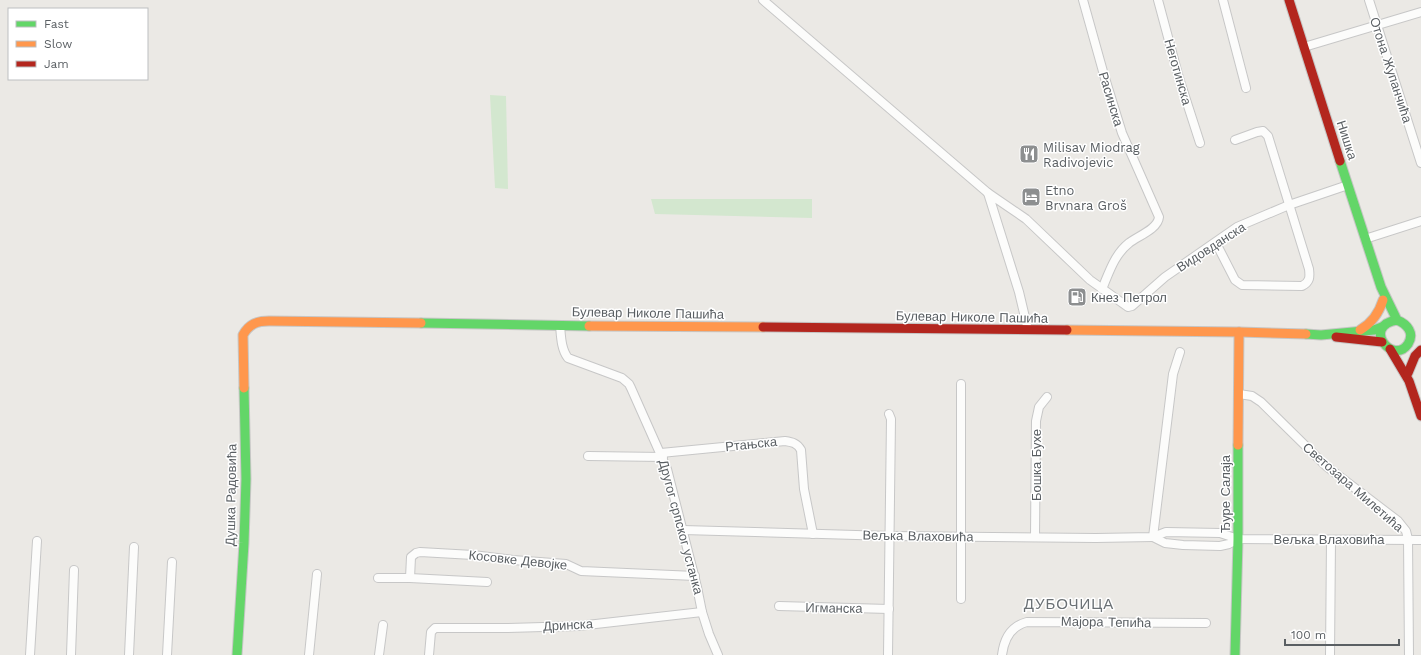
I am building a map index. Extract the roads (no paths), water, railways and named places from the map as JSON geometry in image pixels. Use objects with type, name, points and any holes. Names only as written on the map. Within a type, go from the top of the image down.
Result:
[{"type":"street","points":[[763,0],[988,193],[1026,219],[1102,290]]},
{"type":"street","name":"Расинска","points":[[1083,0],[1122,133],[1159,217],[1159,220],[1155,226],[1134,239],[1120,252],[1114,261],[1102,290]]},
{"type":"street","name":"Неготинска","points":[[1158,0],[1178,78],[1200,143]]},
{"type":"street","points":[[1223,0],[1246,88]]},
{"type":"street","name":"Нишка","points":[[1289,0],[1381,287]]},
{"type":"street","name":"Отона Жупанчића","points":[[1369,0],[1421,164]]},
{"type":"street","points":[[1304,47],[1421,12]]},
{"type":"street","points":[[1216,244],[1233,276],[1242,285],[1302,286],[1306,284],[1309,278],[1309,269],[1270,141],[1265,132],[1257,132],[1236,140]]},
{"type":"street","name":"Видовданска","points":[[1102,290],[1128,306],[1132,306],[1165,277],[1188,260],[1216,244],[1237,228],[1290,205],[1348,185]]},
{"type":"street","points":[[988,193],[1019,292],[1028,330]]},
{"type":"street","points":[[1365,239],[1421,221]]},
{"type":"street","points":[[1381,287],[1385,325]]},
{"type":"street","points":[[1381,287],[1397,320]]},
{"type":"street","points":[[1358,331],[1374,319],[1380,310],[1383,300]]},
{"type":"street","points":[[1408,377],[1408,344],[1411,334],[1408,326],[1404,322],[1397,320],[1385,325],[1380,333],[1382,342],[1390,349],[1408,377],[1421,416]]},
{"type":"street","name":"Булевар Николе Пашића","points":[[243,335],[246,328],[252,323],[260,321],[1238,332],[1321,335],[1374,330],[1385,325]]},
{"type":"street","name":"Другог српског устанка","points":[[560,325],[564,354],[568,358],[622,378],[629,384],[662,455],[672,485],[702,612],[718,655]]},
{"type":"street","points":[[1408,326],[1421,330]]},
{"type":"street","name":"Ђуре Салаја","points":[[1235,655],[1238,539],[1238,332]]},
{"type":"street","name":"Душка Радовића","points":[[237,655],[244,543],[246,479],[243,335]]},
{"type":"street","points":[[1321,335],[1353,340],[1382,342]]},
{"type":"street","points":[[1390,349],[1399,350],[1408,344],[1421,342]]},
{"type":"street","points":[[1408,377],[1415,356],[1421,350]]},
{"type":"street","points":[[1153,537],[1173,374],[1180,352]]},
{"type":"street","points":[[961,384],[961,599]]},
{"type":"street","name":"Светозара Милетића","points":[[1239,394],[1252,396],[1262,402],[1326,466],[1398,521],[1406,531],[1408,539]]},
{"type":"street","name":"Бошка Бухе","points":[[1036,536],[1036,421],[1039,408],[1047,397]]},
{"type":"street","points":[[888,655],[891,419],[889,414]]},
{"type":"street","name":"Ртањска","points":[[588,456],[662,455],[785,441],[792,442],[799,446],[801,450],[804,489],[813,534]]},
{"type":"street","name":"Вељка Влаховића","points":[[683,530],[890,536],[1153,537],[1166,532],[1220,533],[1238,539],[1421,540]]},
{"type":"street","name":"Вељка Влаховића","points":[[1153,537],[1166,543],[1220,546],[1229,544],[1238,539]]},
{"type":"street","points":[[1408,539],[1409,655]]},
{"type":"street","points":[[1330,655],[1331,540]]},
{"type":"street","points":[[30,655],[37,541]]},
{"type":"street","points":[[129,655],[134,547]]},
{"type":"street","name":"Косовке Девојке","points":[[410,578],[411,557],[420,552],[473,555],[566,564],[581,571],[694,576]]},
{"type":"street","points":[[167,655],[172,562]]},
{"type":"street","points":[[71,655],[74,570]]},
{"type":"street","points":[[309,655],[317,574]]},
{"type":"street","name":"Косовке Девојке","points":[[378,578],[487,582]]},
{"type":"street","name":"Игманска","points":[[779,606],[889,609]]},
{"type":"street","name":"Дринска","points":[[430,655],[433,628],[578,626],[702,612]]},
{"type":"street","name":"Мајора Тепића","points":[[1002,655],[1003,646],[1009,634],[1020,624],[1027,622],[1206,623]]},
{"type":"street","points":[[379,655],[383,625]]},
{"type":"place","name":"Milisav Miodrag Radivojevic","points":[[1029,154]]},
{"type":"place","name":"Etno Brvnara Groš","points":[[1031,197]]},
{"type":"place","name":"Кнез Петрол","points":[[1077,297]]},
{"type":"district","name":"ДУБОЧИЦА","points":[[1069,604]]}]
